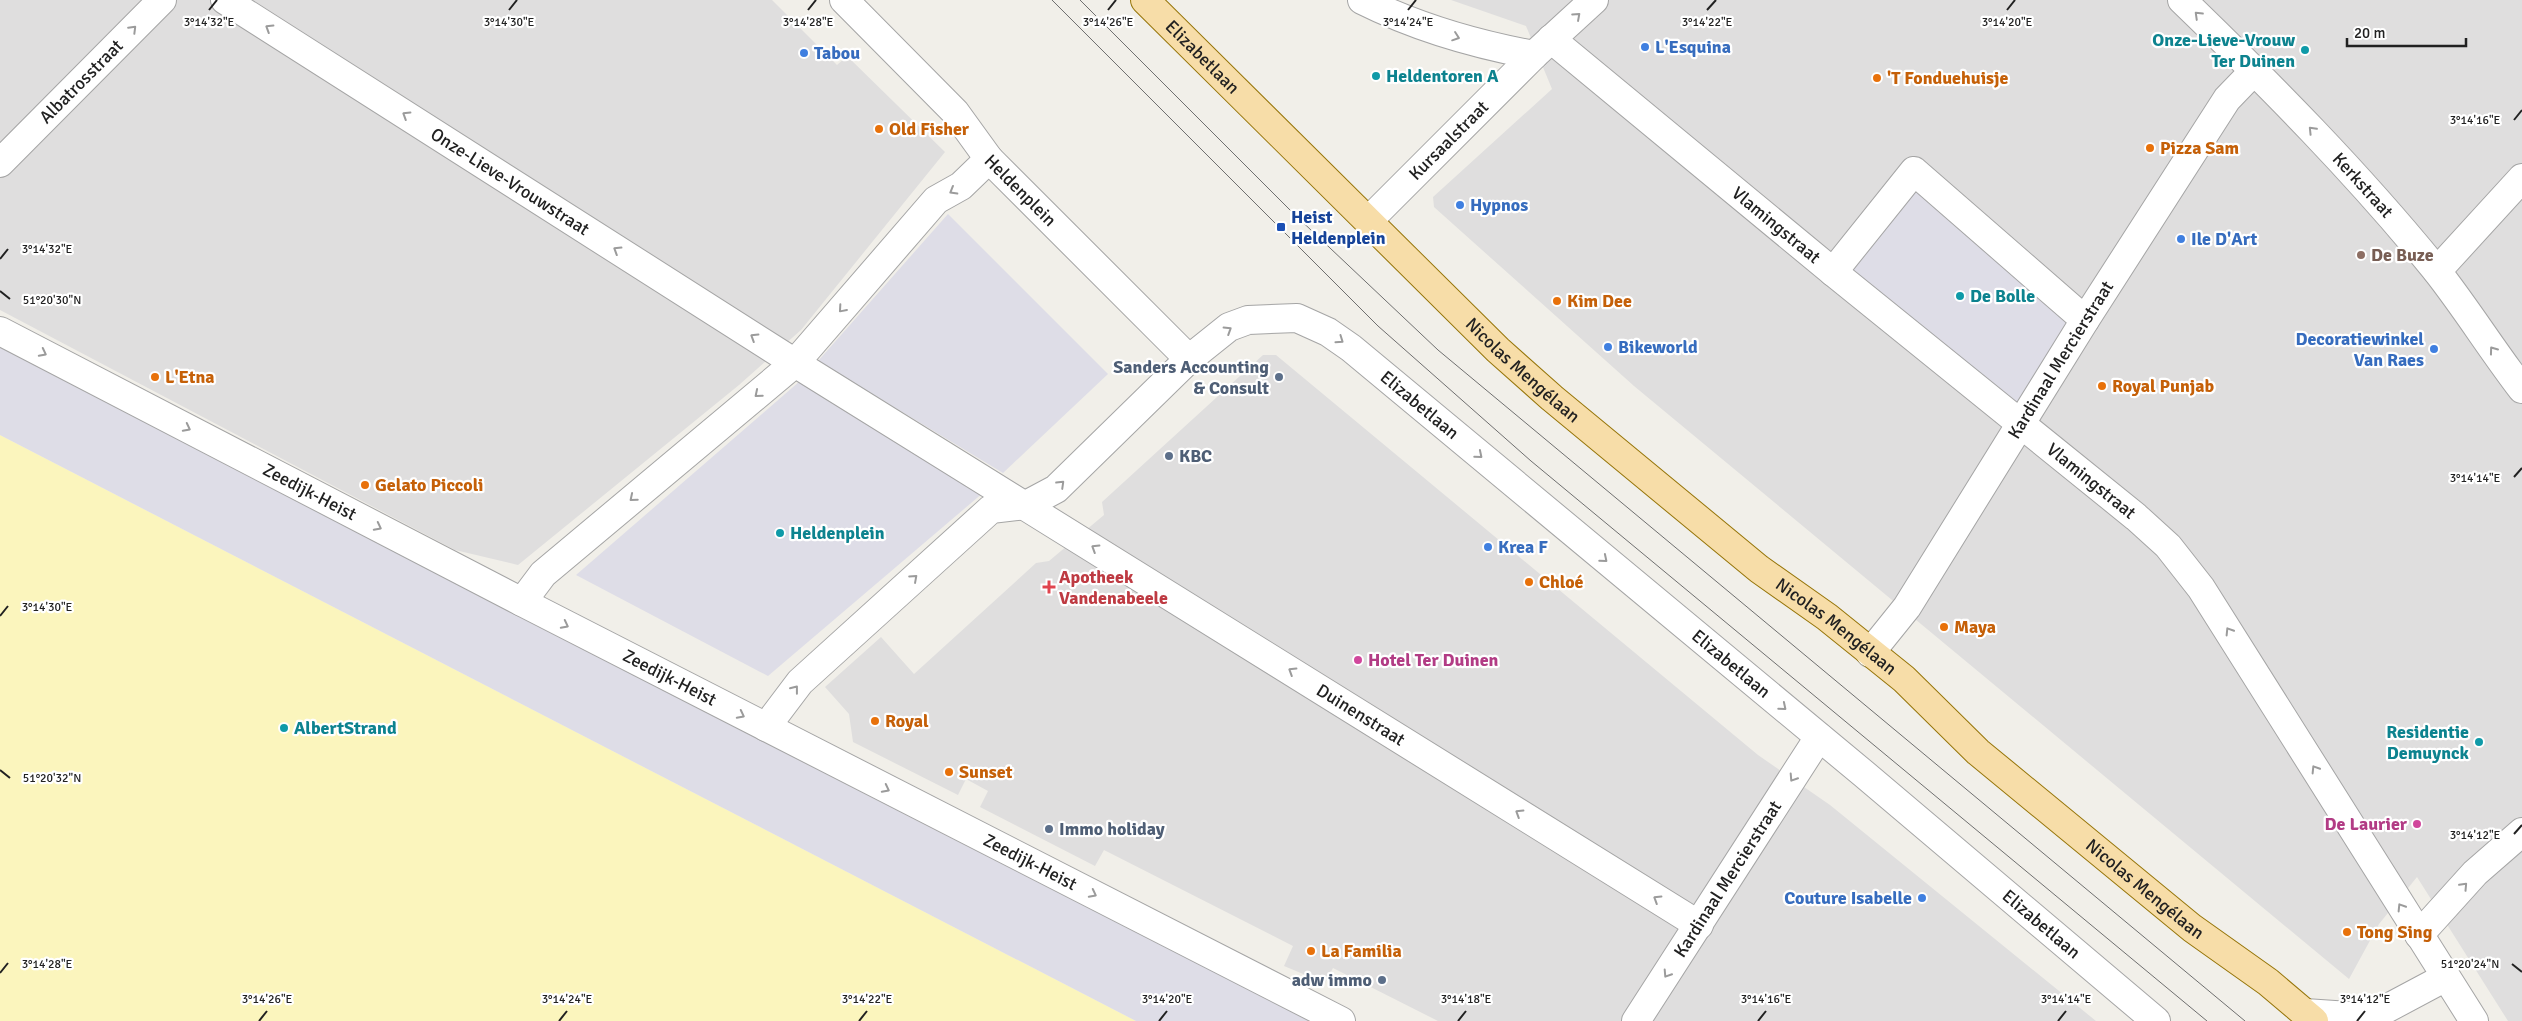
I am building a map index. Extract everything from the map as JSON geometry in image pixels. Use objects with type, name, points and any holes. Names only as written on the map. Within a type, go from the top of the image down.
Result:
[{"type":"main road","name":"Elizabetlaan","points":[[1145,0],[1368,221]]},
{"type":"main road","name":"Nicolas Mengélaan","points":[[1368,221],[1498,350],[1552,398],[1759,569],[1827,617],[1904,679],[1978,752],[2192,928],[2268,982],[2310,1017]]},
{"type":"street","name":"Albatrosstraat","points":[[0,163],[162,0]]},
{"type":"street","name":"Onze-Lieve-Vrouwstraat","points":[[225,0],[795,363]]},
{"type":"street","points":[[844,0],[954,112],[990,159]]},
{"type":"street","points":[[1362,0],[1391,14],[1476,44],[1543,47]]},
{"type":"street","name":"Kursaalstraat","points":[[1368,221],[1543,47],[1594,0]]},
{"type":"street","name":"Kerkstraat","points":[[2182,0],[2255,70],[2353,173],[2436,271],[2521,385]]},
{"type":"street","name":"Vlamingstraat","points":[[1543,47],[1833,272],[2022,423],[2149,528],[2168,546],[2201,588],[2474,1021]]},
{"type":"street","name":"Kardinaal Mercierstraat","points":[[1870,653],[1907,607],[2085,320],[2227,99],[2255,70]]},
{"type":"street","name":"Heldenplein","points":[[522,602],[543,574],[795,363],[936,200],[961,186],[990,159],[1189,359]]},
{"type":"street","points":[[1833,272],[1914,171],[2085,320]]},
{"type":"street","points":[[2436,271],[2522,178]]},
{"type":"street","name":"Elizabetlaan","points":[[1189,359],[1229,327],[1248,320],[1297,318],[1328,332],[1351,348],[1819,737],[2156,1021]]},
{"type":"street","name":"Zeedijk-Heist","points":[[0,331],[522,602],[1340,1021]]},
{"type":"street","points":[[766,727],[800,682],[991,508],[1026,505],[1056,490],[1189,359]]},
{"type":"street","points":[[795,363],[1026,505]]},
{"type":"street","name":"Duinenstraat","points":[[1026,505],[1698,924]]},
{"type":"street","name":"Kardinaal Mercierstraat","points":[[1636,1021],[1819,737]]},
{"type":"street","points":[[2419,935],[2475,873],[2522,832]]},
{"type":"street","points":[[2310,1017],[2364,1017],[2384,1010],[2446,977]]},
{"type":"shaded area","points":[[0,0],[772,0],[837,65],[847,56],[945,152],[801,330],[739,385],[518,565],[455,550],[0,310]]},
{"type":"shaded area","points":[[1451,0],[2522,0],[2522,1021],[2508,1021],[2417,877],[2379,924],[2349,979],[1634,386],[1434,207],[1433,197],[1552,89],[1526,26]]},
{"type":"shaded area","name":"De Bolle","points":[[1914,171],[2085,320],[2022,423],[1833,272]]},
{"type":"shaded area","points":[[948,214],[1108,374],[1003,473],[818,361]]},
{"type":"shaded area","points":[[0,345],[1314,1021],[1136,1021],[0,435]]},
{"type":"shaded area","points":[[1263,355],[1276,355],[1758,755],[1830,805],[2096,1021],[1438,1021],[1333,968],[1323,987],[1310,980],[1308,976],[1284,966],[1293,946],[1104,850],[1095,866],[980,807],[988,791],[966,779],[958,795],[853,742],[849,714],[825,687],[881,637],[914,674],[1036,563],[1049,561],[1104,515],[1102,502]]},
{"type":"shaded area","name":"Heldenplein","points":[[800,381],[984,492],[768,676],[576,575]]},
{"type":"sand","name":"AlbertStrand","points":[[0,435],[1136,1021],[0,1021]]},
{"type":"tram line","points":[[1052,0],[1378,326],[1531,461],[2207,1021]]},
{"type":"tram line","points":[[1080,0],[1294,214],[1438,350],[2245,1021]]},
{"type":"place","name":"L'Esquina","points":[[1645,47]]},
{"type":"place","name":"Onze-Lieve-Vrouw Ter Duinen","points":[[2305,50]]},
{"type":"place","name":"Tabou","points":[[804,53]]},
{"type":"place","name":"Heldentoren A","points":[[1376,76]]},
{"type":"place","name":"'T Fonduehuisje","points":[[1877,78]]},
{"type":"place","name":"Old Fisher","points":[[879,129]]},
{"type":"place","name":"Pizza Sam","points":[[2150,148]]},
{"type":"place","name":"Hypnos","points":[[1460,205]]},
{"type":"place","name":"Heist Heldenplein","points":[[1281,227]]},
{"type":"place","name":"Ile D'Art","points":[[2181,239]]},
{"type":"place","name":"De Buze","points":[[2361,255]]},
{"type":"place","name":"De Bolle","points":[[1960,296]]},
{"type":"place","name":"Kim Dee","points":[[1557,301]]},
{"type":"place","name":"Bikeworld","points":[[1608,347]]},
{"type":"place","name":"Decoratiewinkel Van Raes","points":[[2434,349]]},
{"type":"place","name":"L'Etna","points":[[155,377]]},
{"type":"place","name":"Sanders Accounting & Consult","points":[[1279,377]]},
{"type":"place","name":"Royal Punjab","points":[[2102,386]]},
{"type":"place","name":"KBC","points":[[1169,456]]},
{"type":"place","name":"Gelato Piccoli","points":[[365,485]]},
{"type":"place","name":"Heldenplein","points":[[780,533]]},
{"type":"place","name":"Krea F","points":[[1488,547]]},
{"type":"place","name":"Chloé","points":[[1529,582]]},
{"type":"place","name":"Apotheek Vandenabeele","points":[[1049,587]]},
{"type":"place","name":"Maya","points":[[1944,627]]},
{"type":"place","name":"Hotel Ter Duinen","points":[[1358,660]]},
{"type":"place","name":"Royal","points":[[875,721]]},
{"type":"place","name":"AlbertStrand","points":[[284,728]]},
{"type":"place","name":"Residentie Demuynck","points":[[2479,742]]},
{"type":"place","name":"Sunset","points":[[949,772]]},
{"type":"place","name":"De Laurier","points":[[2417,824]]},
{"type":"place","name":"Immo holiday","points":[[1049,829]]},
{"type":"place","name":"Couture Isabelle","points":[[1922,898]]},
{"type":"place","name":"Tong Sing","points":[[2347,932]]},
{"type":"place","name":"La Familia","points":[[1311,951]]},
{"type":"place","name":"adw immo","points":[[1382,980]]}]
